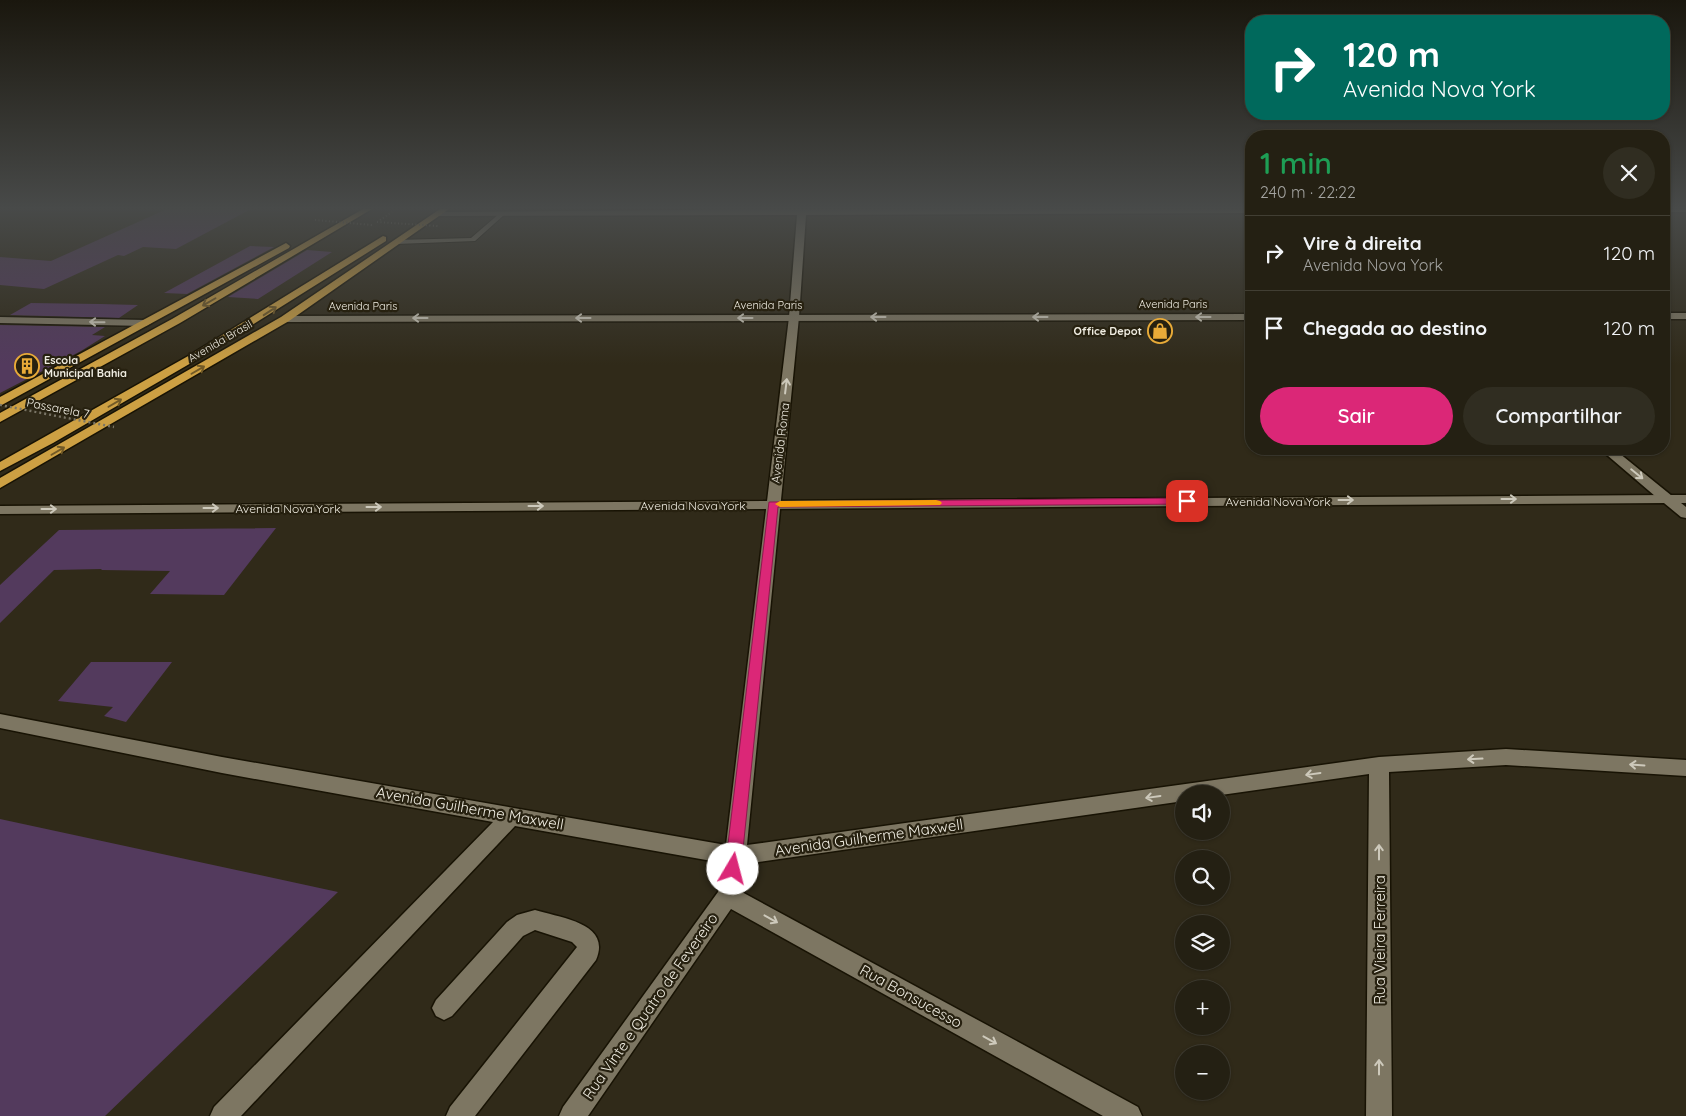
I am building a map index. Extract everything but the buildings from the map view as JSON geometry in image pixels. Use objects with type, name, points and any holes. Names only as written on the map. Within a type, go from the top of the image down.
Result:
[{"type":"highway","points":[[0,404],[256,261]]},
{"type":"highway","points":[[0,418],[176,321],[279,261]]},
{"type":"highway","name":"Avenida Brasil","points":[[0,467],[256,320],[353,261]]},
{"type":"highway","name":"Avenida Brasil","points":[[0,484],[285,319],[368,261]]},
{"type":"street","name":"Avenida Roma","points":[[735,856],[794,317],[798,261]]},
{"type":"street","points":[[1670,316],[1686,316]]},
{"type":"street","name":"Avenida Paris","points":[[285,319],[1245,317]]},
{"type":"street","points":[[0,320],[146,323]]},
{"type":"street","points":[[1613,455],[1686,514]]},
{"type":"street","name":"Avenida Nova York","points":[[0,510],[1686,499]]},
{"type":"street","name":"Avenida Guilherme Maxwell","points":[[0,721],[222,764],[735,856],[1379,765],[1506,758],[1686,768]]},
{"type":"street","name":"Rua Vieira Ferreira","points":[[1379,765],[1379,1116]]},
{"type":"street","points":[[222,1116],[512,815]]},
{"type":"street","points":[[728,896],[735,856]]},
{"type":"street","name":"Rua Vinte e Quatro de Fevereiro","points":[[572,1116],[728,896]]},
{"type":"street","name":"Rua Bonsucesso","points":[[728,896],[1130,1116]]},
{"type":"street","points":[[444,1008],[515,929],[525,922],[535,920],[579,934],[589,942],[588,952],[459,1116]]},
{"type":"path","name":"Passarela 7","points":[[0,404],[114,428]]},
{"type":"slow traffic","points":[[780,504],[936,503]]},
{"type":"place","name":"Office Depot","points":[[1160,331]]},
{"type":"place","name":"Escola Municipal Bahia","points":[[27,366]]},
{"type":"route","points":[[733,869],[773,504],[1187,501]]}]
